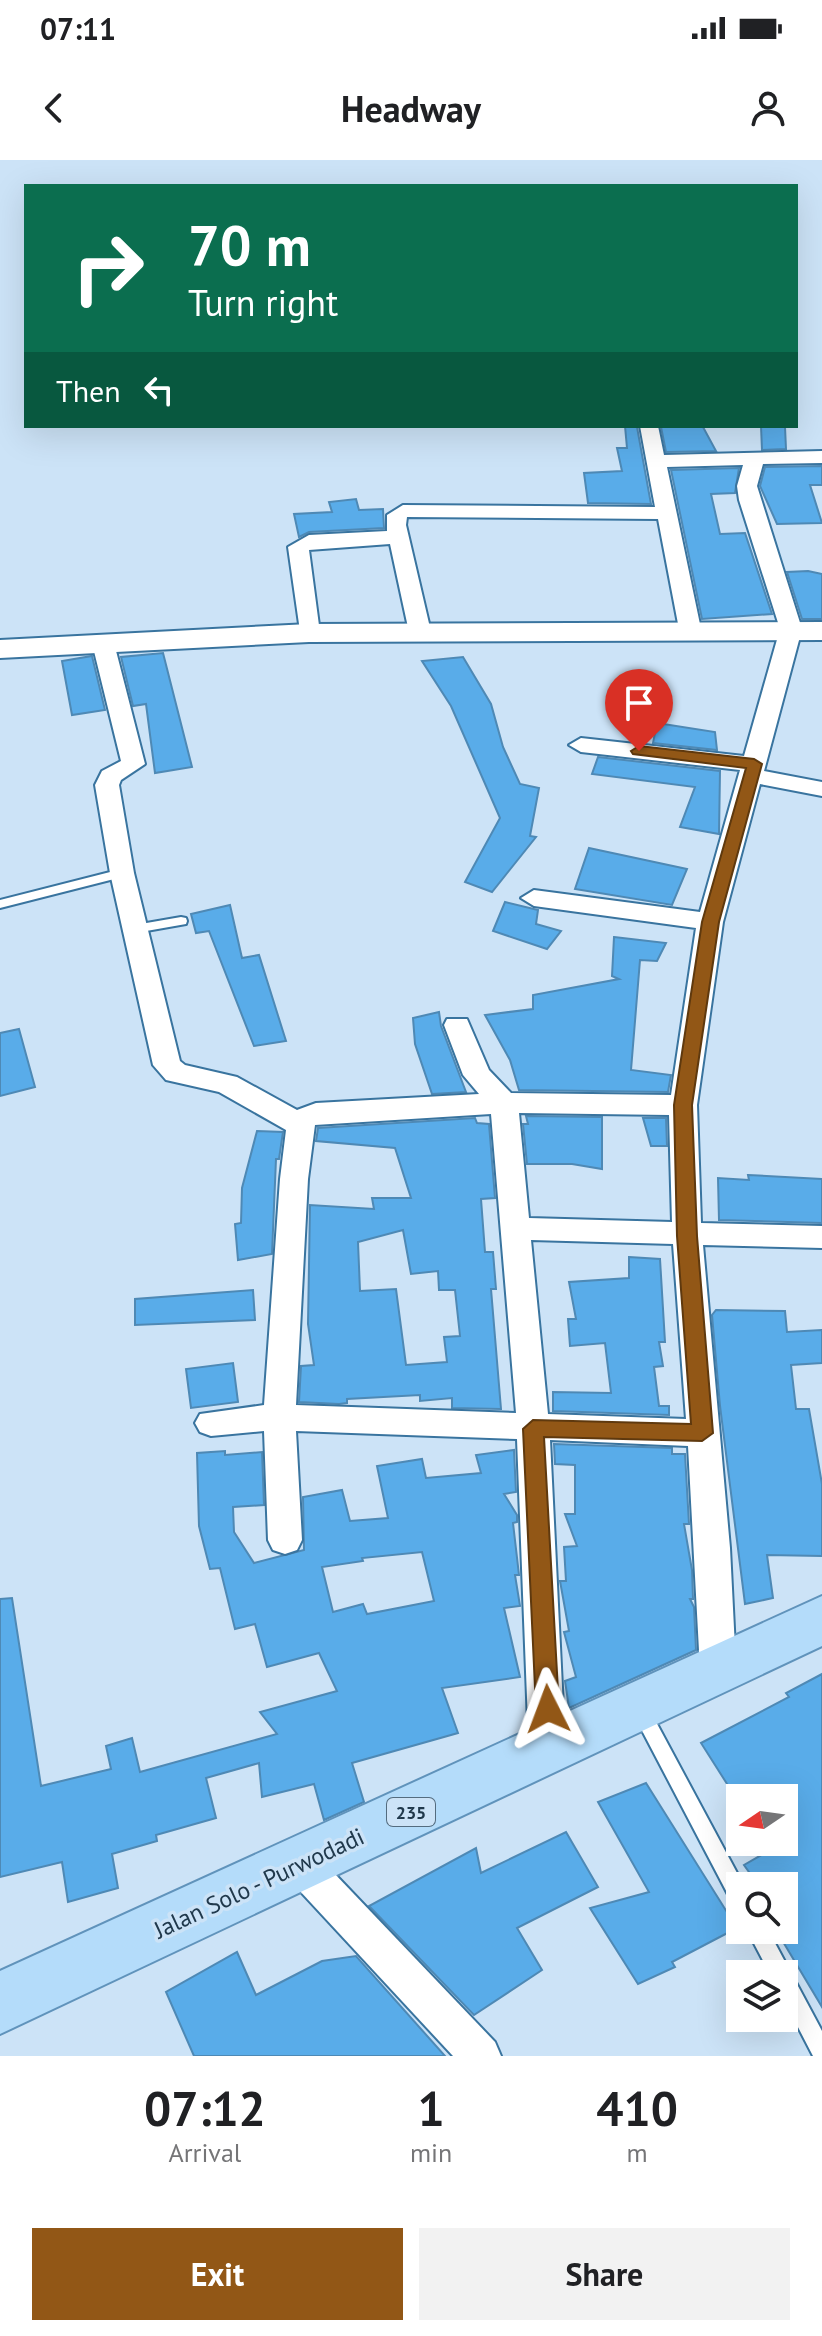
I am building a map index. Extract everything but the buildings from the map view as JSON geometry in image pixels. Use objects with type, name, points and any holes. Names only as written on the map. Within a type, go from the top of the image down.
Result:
[{"type":"main road","name":"Jalan Solo - Purwodadi","points":[[3,1994],[299,1863],[822,1620]]},
{"type":"street","points":[[649,428],[690,629]]},
{"type":"street","points":[[656,461],[822,457]]},
{"type":"street","points":[[718,1669],[713,1548],[687,1236],[683,1105],[710,922],[791,629],[749,500],[747,486],[755,458]]},
{"type":"street","points":[[420,632],[400,537],[397,515],[403,511],[667,513]]},
{"type":"street","points":[[309,633],[298,547],[309,541],[400,537]]},
{"type":"street","points":[[0,649],[309,633],[690,629],[822,631]]},
{"type":"street","points":[[103,643],[133,764],[110,776],[107,782],[122,873],[169,1069],[188,1077],[219,1081],[299,1124]]},
{"type":"street","points":[[581,745],[754,770],[822,789]]},
{"type":"street","points":[[534,898],[710,922]]},
{"type":"street","points":[[457,1025],[477,1075],[504,1103],[533,1429],[547,1749]]},
{"type":"street","points":[[285,1540],[279,1417],[299,1124],[306,1116],[504,1103],[683,1105]]},
{"type":"street","points":[[517,1229],[687,1236],[822,1237]]},
{"type":"street","points":[[211,1423],[279,1417],[702,1433]]},
{"type":"street","points":[[299,1863],[481,2056]]},
{"type":"lane","points":[[0,904],[122,873]]},
{"type":"lane","points":[[135,929],[181,921]]},
{"type":"lane","points":[[638,1706],[727,1872]]},
{"type":"lane","points":[[798,2007],[822,2052]]},
{"type":"route","points":[[548,1709],[533,1429],[702,1433],[687,1236],[683,1105],[710,922],[754,764],[639,751]]}]
